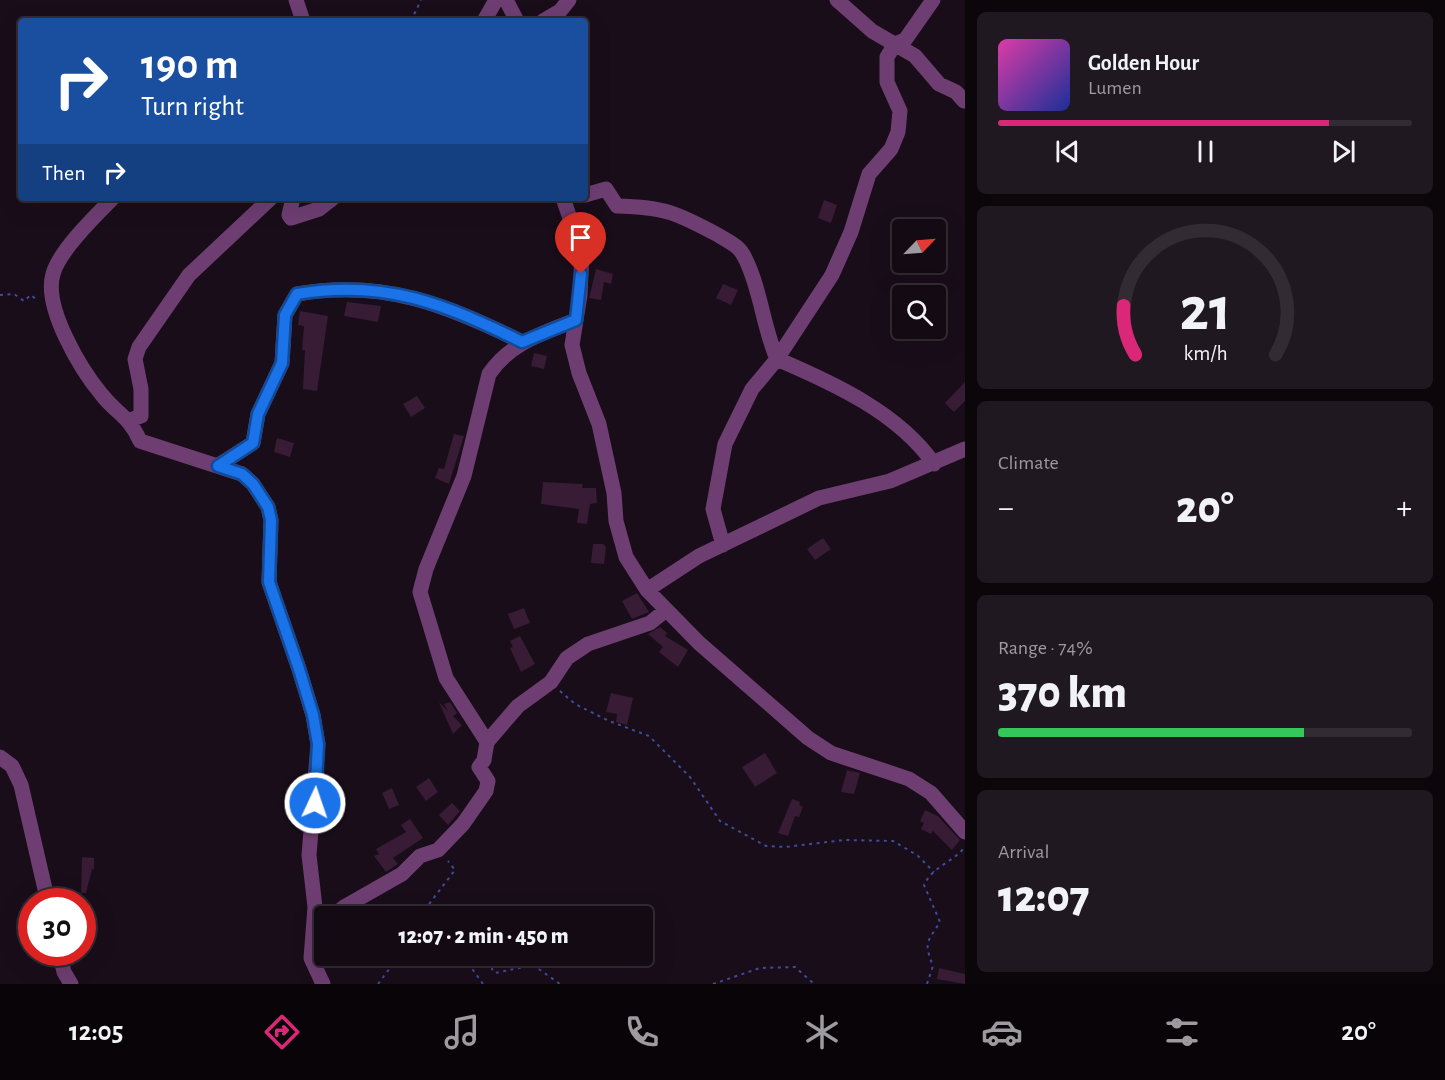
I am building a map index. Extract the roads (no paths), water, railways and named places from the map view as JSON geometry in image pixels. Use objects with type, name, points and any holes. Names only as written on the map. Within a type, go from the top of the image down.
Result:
[{"type":"street","points":[[296,0],[302,18]]},
{"type":"street","points":[[486,18],[496,0]]},
{"type":"street","points":[[506,0],[515,18]]},
{"type":"street","points":[[548,18],[560,11],[568,0]]},
{"type":"street","points":[[837,0],[872,31],[915,56],[939,84],[956,92],[964,101]]},
{"type":"street","points":[[723,545],[713,509],[726,444],[752,390],[777,360],[832,275],[851,232],[869,174],[874,165],[891,149],[898,132],[900,111],[887,82],[885,66],[895,44],[905,40],[933,0]]},
{"type":"street","points":[[588,194],[606,189],[610,192],[614,205],[663,210],[683,215],[731,241],[740,249],[752,275],[767,334],[777,360],[814,375],[889,419],[925,451],[934,464]]},
{"type":"street","points":[[110,201],[60,259],[53,274],[50,296],[71,347],[88,377],[104,397],[129,420],[140,441],[199,462],[242,474],[253,484],[268,507],[271,520],[269,582],[313,715],[318,744],[309,855],[316,906]]},
{"type":"street","points":[[129,420],[141,416],[141,389],[135,359],[152,327],[189,275],[268,201]]},
{"type":"street","points":[[291,201],[289,215],[291,218],[319,209],[329,201]]},
{"type":"street","points":[[569,201],[582,253],[572,345],[579,373],[599,424],[626,556],[647,590],[699,643],[808,738],[831,753],[909,779],[931,794],[965,832]]},
{"type":"street","points":[[218,466],[253,443],[258,414],[282,363],[285,315],[297,294],[337,288],[395,294],[442,305],[522,342]]},
{"type":"street","points":[[487,742],[446,678],[420,592],[426,569],[464,476],[489,374],[497,362],[522,342],[576,320]]},
{"type":"street","points":[[647,590],[699,556],[819,498],[854,492],[934,464],[965,449]]},
{"type":"street","points":[[346,906],[402,874],[420,856],[438,850],[463,824],[486,791],[488,781],[479,767],[484,760],[487,742],[518,706],[551,682],[567,658],[579,649],[650,623],[666,610]]},
{"type":"street","points":[[0,757],[12,766],[21,785],[45,888]]},
{"type":"street","points":[[314,946],[311,958],[314,965]]},
{"type":"street","points":[[63,966],[70,984]]},
{"type":"street","points":[[314,966],[322,984]]}]
